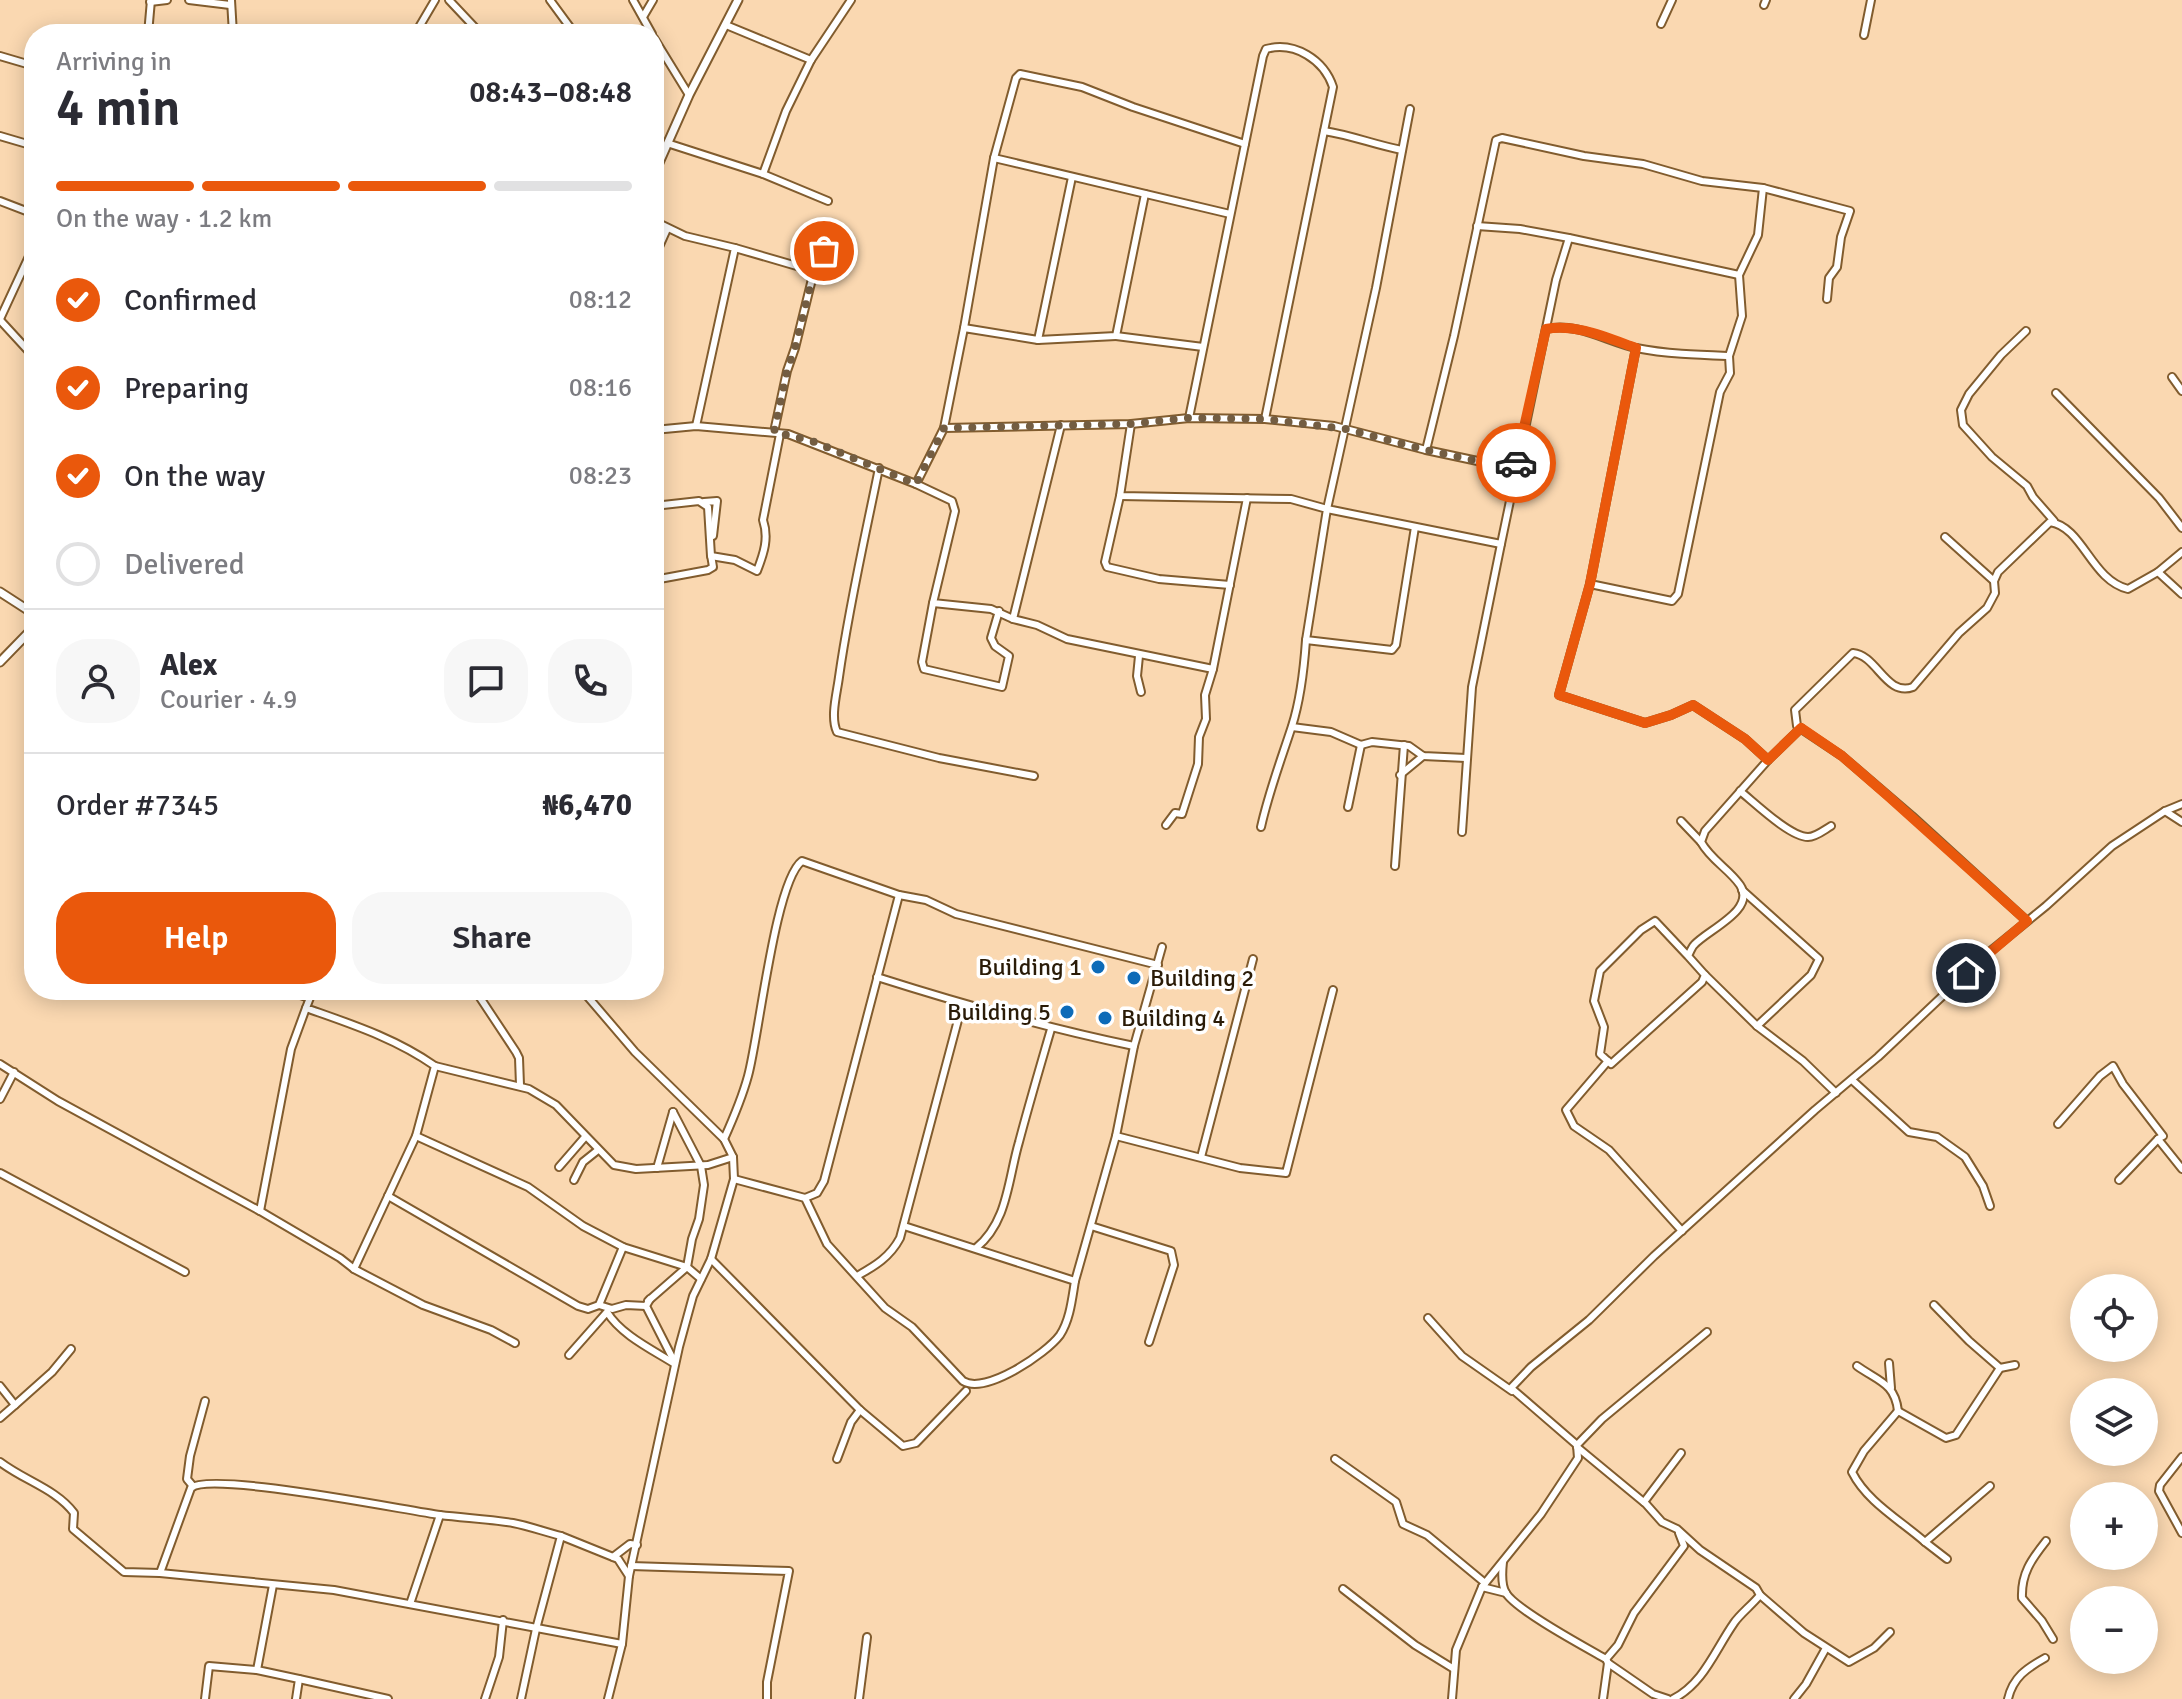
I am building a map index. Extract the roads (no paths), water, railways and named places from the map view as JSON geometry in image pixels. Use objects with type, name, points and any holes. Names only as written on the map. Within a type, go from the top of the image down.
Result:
[{"type":"street","points":[[149,24],[151,1],[167,0]]},
{"type":"street","points":[[189,0],[230,3],[232,24]]},
{"type":"street","points":[[421,24],[435,0]]},
{"type":"street","points":[[449,0],[472,24]]},
{"type":"street","points":[[550,0],[568,24]]},
{"type":"street","points":[[633,0],[647,24]]},
{"type":"street","points":[[643,17],[653,0]]},
{"type":"street","points":[[664,152],[689,95],[738,0]]},
{"type":"street","points":[[763,174],[786,111],[811,60],[851,0]]},
{"type":"street","points":[[1661,24],[1672,0]]},
{"type":"street","points":[[1864,35],[1871,0]]},
{"type":"street","points":[[726,25],[811,60]]},
{"type":"street","points":[[1189,418],[1263,56],[1266,49],[1276,46],[1303,52],[1328,72],[1333,87],[1265,419]]},
{"type":"street","points":[[664,54],[689,95]]},
{"type":"street","points":[[0,56],[24,63]]},
{"type":"street","points":[[916,484],[944,428],[994,158],[1016,78],[1020,74],[1082,87],[1245,144]]},
{"type":"street","points":[[1261,827],[1277,763],[1292,727],[1303,682],[1306,640],[1327,509],[1410,109]]},
{"type":"street","points":[[1324,131],[1348,134],[1373,144],[1402,150]]},
{"type":"street","points":[[0,136],[24,143]]},
{"type":"street","points":[[1426,450],[1496,140],[1499,138],[1584,156],[1643,164],[1702,181],[1763,188],[1850,211],[1841,237],[1837,267],[1829,278],[1827,299]]},
{"type":"street","points":[[670,144],[763,174],[828,201]]},
{"type":"street","points":[[994,158],[1230,214]]},
{"type":"street","points":[[1038,340],[1072,177]]},
{"type":"street","points":[[1590,584],[1672,601],[1676,598],[1720,392],[1730,373],[1729,356],[1742,316],[1739,275],[1758,235],[1763,188]]},
{"type":"street","points":[[1116,336],[1145,194]]},
{"type":"street","points":[[0,201],[24,210]]},
{"type":"street","points":[[1477,226],[1520,229],[1569,238],[1739,275]]},
{"type":"street","points":[[664,227],[807,269],[813,275]]},
{"type":"street","points":[[664,236],[667,229]]},
{"type":"street","points":[[1462,832],[1472,687],[1515,469],[1556,280],[1569,238]]},
{"type":"street","points":[[711,556],[735,560],[757,571],[764,554],[767,532],[763,520],[787,371],[813,275],[821,267],[826,245]]},
{"type":"street","points":[[696,426],[735,248]]},
{"type":"street","points":[[24,267],[0,320],[24,346]]},
{"type":"street","points":[[1546,329],[1558,326],[1571,328],[1636,348],[1729,356]]},
{"type":"street","points":[[964,328],[1038,340],[1116,336],[1203,347]]},
{"type":"street","points":[[2026,331],[2001,355],[1969,394],[1961,410],[1963,425],[1997,462],[2027,486],[2041,508],[2075,539],[2106,579],[2119,587],[2128,589],[2158,572],[2182,552]]},
{"type":"street","points":[[1636,348],[1590,584],[1559,695],[1645,723],[1693,705],[1727,726],[1768,760]]},
{"type":"street","points":[[2172,377],[2182,391]]},
{"type":"street","points":[[2056,393],[2159,498],[2182,528]]},
{"type":"street","points":[[944,428],[1131,424],[1189,418],[1265,419],[1346,429],[1515,469]]},
{"type":"street","points":[[1131,424],[1120,496],[1105,562],[1107,567],[1159,579],[1230,585]]},
{"type":"street","points":[[1013,619],[1061,425]]},
{"type":"street","points":[[664,429],[696,426],[777,433],[812,441],[952,501],[955,511],[933,603],[922,662],[924,669],[1002,687],[1009,656],[995,646],[991,638],[999,611]]},
{"type":"street","points":[[879,468],[847,620],[835,707],[834,725],[837,732],[939,758],[1034,776]]},
{"type":"street","points":[[1120,496],[1291,499],[1501,544]]},
{"type":"street","points":[[1166,825],[1175,813],[1182,814],[1187,806],[1198,764],[1199,737],[1206,719],[1205,695],[1213,669],[1247,498]]},
{"type":"street","points":[[664,506],[705,503],[708,507],[713,567],[664,578]]},
{"type":"street","points":[[2027,921],[1842,756],[1801,728],[1794,716],[1795,710],[1853,653],[1868,658],[1887,680],[1899,688],[1913,687],[1959,633],[1987,608],[1995,593],[1994,581],[1998,572],[2025,544],[2054,521]]},
{"type":"street","points":[[1306,640],[1392,650],[1396,645],[1415,527]]},
{"type":"street","points":[[1945,537],[1994,581]]},
{"type":"street","points":[[2158,572],[2182,594]]},
{"type":"street","points":[[0,592],[24,608]]},
{"type":"street","points":[[933,603],[999,611],[1067,639],[1213,669]]},
{"type":"street","points":[[0,662],[24,637]]},
{"type":"street","points":[[1139,656],[1137,676],[1141,692]]},
{"type":"street","points":[[1292,727],[1331,732],[1361,745],[1372,742],[1404,745],[1423,756],[1466,758]]},
{"type":"street","points":[[1701,842],[1705,831],[1740,791],[1801,728]]},
{"type":"street","points":[[1348,807],[1361,745]]},
{"type":"street","points":[[1395,866],[1404,745]]},
{"type":"street","points":[[1400,775],[1423,756]]},
{"type":"street","points":[[1740,791],[1775,820],[1801,836],[1812,838],[1831,826]]},
{"type":"street","points":[[1890,1632],[1874,1648],[1849,1662],[1826,1648],[1804,1633],[1756,1588],[1700,1550],[1677,1529],[1662,1522],[1644,1502],[1511,1388],[1987,954],[2112,846],[2165,811],[2182,804]]},
{"type":"street","points":[[2165,811],[2182,822]]},
{"type":"street","points":[[1681,821],[1740,884],[1744,894],[1741,906],[1693,946],[1688,956]]},
{"type":"street","points":[[724,1139],[749,1073],[782,906],[796,866],[802,861],[899,895],[926,900],[956,914],[1158,965]]},
{"type":"street","points":[[1742,890],[1819,959],[1811,975],[1757,1026]]},
{"type":"street","points":[[734,1179],[805,1198],[817,1193],[824,1181],[899,895]]},
{"type":"street","points":[[1705,975],[1702,982],[1611,1064],[1600,1054],[1604,1027],[1594,1001],[1600,971],[1641,930],[1655,921],[1757,1026],[1803,1061],[1836,1093]]},
{"type":"street","points":[[805,1198],[827,1244],[885,1308],[912,1327],[963,1381],[979,1385],[1012,1371],[1046,1348],[1060,1335],[1071,1309],[1075,1281],[1116,1136],[1134,1046],[1162,947]]},
{"type":"street","points":[[1201,1157],[1253,959]]},
{"type":"street","points":[[877,977],[962,1005],[1051,1029],[1134,1046]]},
{"type":"street","points":[[1116,1136],[1240,1168],[1281,1175],[1288,1171],[1333,990]]},
{"type":"street","points":[[260,1211],[291,1049],[308,1000]]},
{"type":"street","points":[[482,1000],[519,1058],[520,1085]]},
{"type":"street","points":[[591,1000],[635,1052],[724,1139],[733,1157],[734,1179],[711,1259],[693,1296],[675,1364],[631,1566],[622,1644],[608,1699]]},
{"type":"street","points":[[857,1276],[873,1268],[893,1251],[904,1226],[962,1005]]},
{"type":"street","points":[[306,1008],[375,1032],[411,1049],[435,1066],[520,1085],[556,1105],[614,1165],[636,1169],[701,1166],[733,1157]]},
{"type":"street","points":[[976,1248],[994,1229],[1004,1207],[1017,1147],[1051,1029]]},
{"type":"street","points":[[1608,1061],[1566,1110],[1574,1126],[1609,1150],[1682,1231]]},
{"type":"street","points":[[0,1064],[58,1101],[260,1211],[354,1269],[423,1305],[491,1330],[515,1343]]},
{"type":"street","points":[[354,1269],[416,1136],[435,1066]]},
{"type":"street","points":[[2058,1124],[2100,1076],[2113,1066],[2163,1136],[2119,1180]]},
{"type":"street","points":[[0,1099],[14,1072]]},
{"type":"street","points":[[1852,1080],[1909,1132],[1937,1137],[1965,1157],[1983,1186],[1990,1206]]},
{"type":"street","points":[[388,1196],[578,1306],[588,1309],[599,1305],[612,1309],[648,1302],[687,1267],[704,1185],[701,1166],[673,1112],[657,1168]]},
{"type":"street","points":[[416,1136],[528,1187],[583,1226],[623,1247],[687,1267],[701,1279]]},
{"type":"street","points":[[559,1167],[585,1137]]},
{"type":"street","points":[[2158,1139],[2182,1169]]},
{"type":"street","points":[[574,1180],[583,1162],[598,1150]]},
{"type":"street","points":[[0,1173],[185,1272]]},
{"type":"street","points":[[904,1226],[1075,1281]]},
{"type":"street","points":[[1091,1226],[1171,1251],[1174,1265],[1149,1342]]},
{"type":"street","points":[[599,1305],[623,1247]]},
{"type":"street","points":[[711,1259],[860,1410],[903,1446],[916,1443],[966,1391]]},
{"type":"street","points":[[648,1302],[675,1364]]},
{"type":"street","points":[[1934,1305],[2000,1368]]},
{"type":"street","points":[[569,1355],[607,1312],[611,1319],[642,1343],[675,1364]]},
{"type":"street","points":[[1428,1318],[1462,1356],[1515,1393]]},
{"type":"street","points":[[1452,1699],[1456,1650],[1484,1585],[1541,1514],[1578,1458],[1577,1446],[1602,1419],[1707,1332]]},
{"type":"street","points":[[0,1418],[52,1372],[71,1349]]},
{"type":"street","points":[[1889,1363],[1891,1388]]},
{"type":"street","points":[[1898,1411],[1936,1434],[1946,1438],[1956,1435],[2000,1368],[2015,1365]]},
{"type":"street","points":[[1857,1366],[1891,1388],[1897,1396],[1898,1411],[1864,1451],[1852,1472],[1857,1482],[1886,1512],[1947,1559]]},
{"type":"street","points":[[0,1386],[15,1405]]},
{"type":"street","points":[[192,1485],[187,1479],[190,1456],[205,1401]]},
{"type":"street","points":[[837,1459],[851,1422],[860,1410]]},
{"type":"street","points":[[1644,1502],[1681,1453]]},
{"type":"street","points":[[2182,1457],[2160,1485],[2159,1491],[2182,1533]]},
{"type":"street","points":[[1335,1459],[1396,1502],[1403,1524],[1427,1535],[1484,1585],[1506,1593],[1653,1694],[1671,1699],[1700,1678],[1732,1625],[1760,1595]]},
{"type":"street","points":[[0,1462],[45,1491],[58,1494],[74,1513],[73,1529],[124,1572],[334,1590],[622,1644]]},
{"type":"street","points":[[2175,1468],[2182,1463]]},
{"type":"street","points":[[192,1485],[226,1484],[318,1494],[440,1515],[517,1524],[561,1536],[618,1559],[629,1576]]},
{"type":"street","points":[[160,1573],[192,1485]]},
{"type":"street","points":[[1925,1542],[1990,1486]]},
{"type":"street","points":[[410,1604],[440,1515]]},
{"type":"street","points":[[1603,1699],[1607,1661],[1634,1613],[1684,1546],[1677,1529]]},
{"type":"street","points":[[521,1699],[561,1536]]},
{"type":"street","points":[[2046,1541],[2031,1559],[2021,1580],[2022,1598],[2053,1639]]},
{"type":"street","points":[[613,1557],[630,1544],[637,1545]]},
{"type":"street","points":[[1503,1561],[1506,1593]]},
{"type":"street","points":[[631,1566],[789,1571],[767,1682],[767,1699]]},
{"type":"street","points":[[257,1670],[273,1585]]},
{"type":"street","points":[[1343,1589],[1415,1645],[1454,1669]]},
{"type":"street","points":[[485,1699],[499,1657],[503,1620]]},
{"type":"street","points":[[859,1699],[867,1637]]},
{"type":"street","points":[[1794,1699],[1826,1648]]},
{"type":"street","points":[[2008,1699],[2010,1690],[2025,1668],[2045,1658]]},
{"type":"street","points":[[205,1699],[209,1666],[257,1670],[388,1699]]},
{"type":"street","points":[[296,1699],[299,1679]]},
{"type":"place","name":"Building 1","points":[[1098,967]]},
{"type":"place","name":"Building 2","points":[[1134,978]]},
{"type":"place","name":"Building 5","points":[[1067,1012]]},
{"type":"place","name":"Building 4","points":[[1105,1018]]}]
